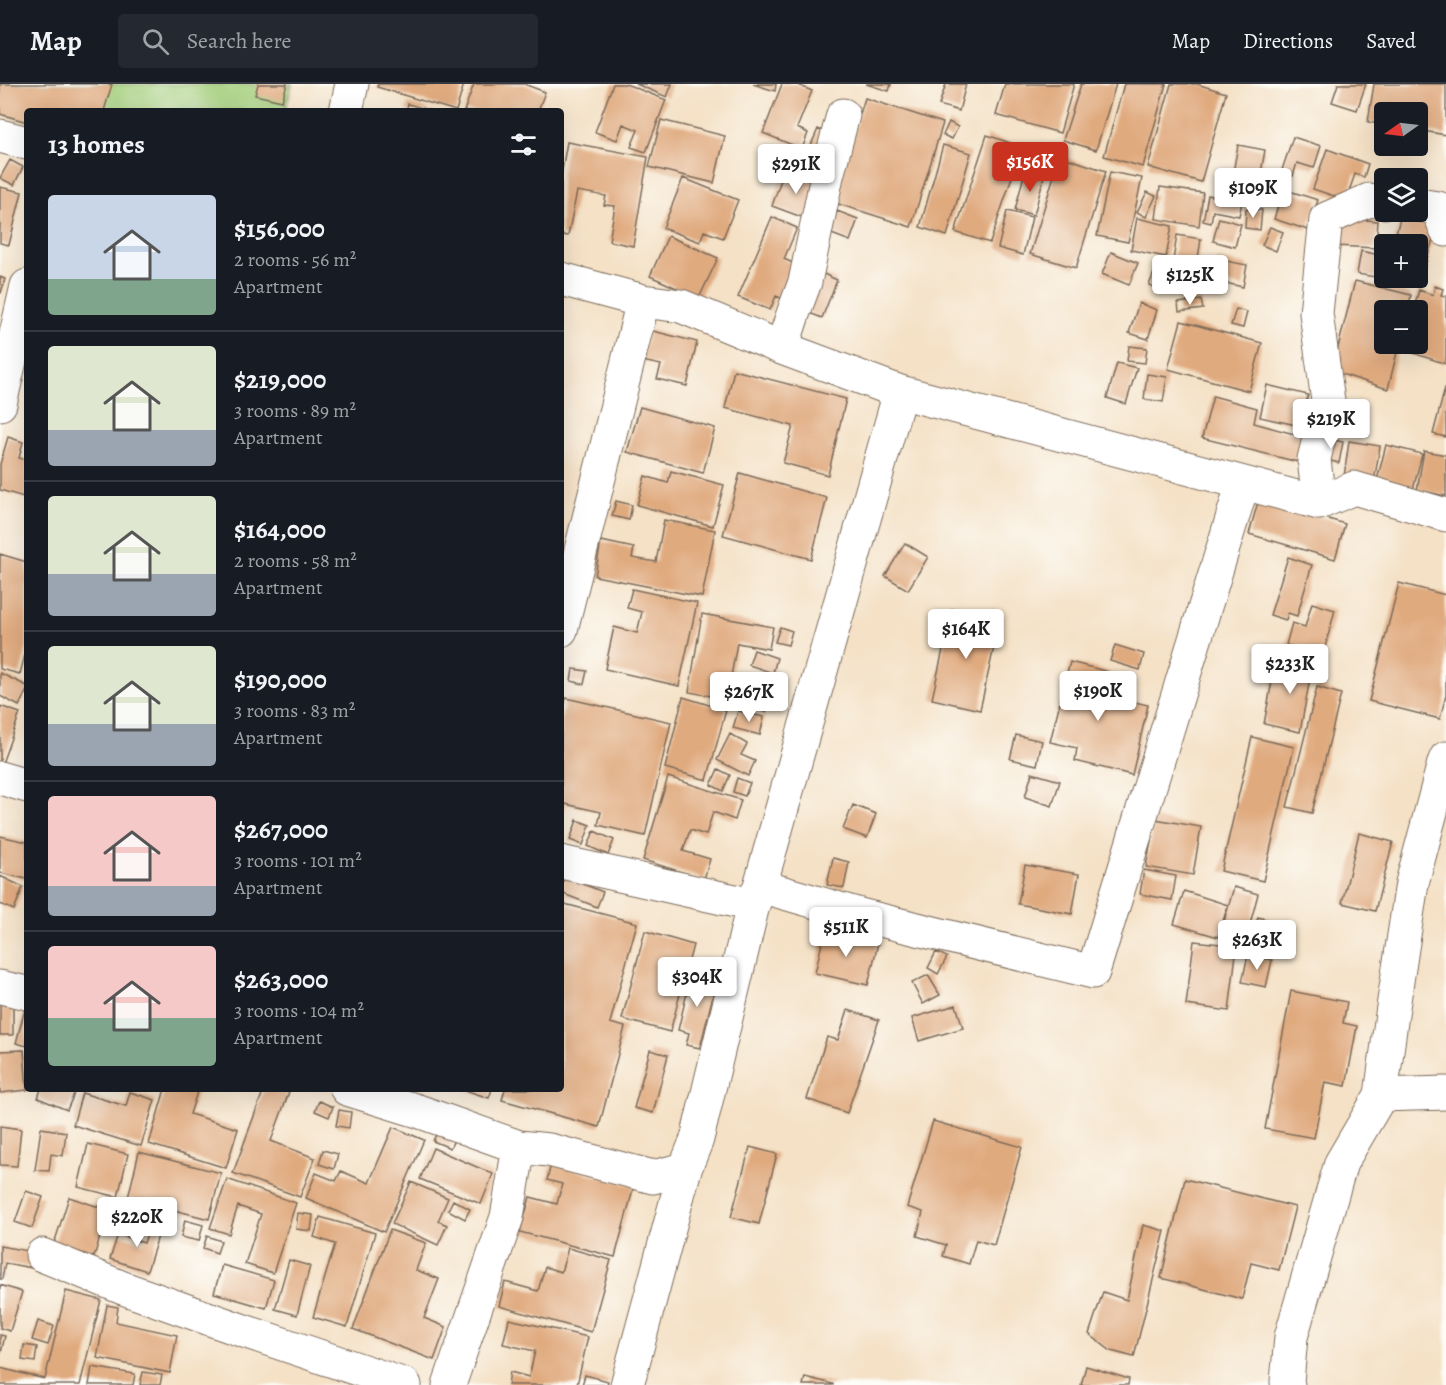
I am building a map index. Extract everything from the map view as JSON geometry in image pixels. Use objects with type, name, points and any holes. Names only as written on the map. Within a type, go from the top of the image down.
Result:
[{"type":"street","points":[[347,108],[352,84]]},
{"type":"street","points":[[782,348],[806,282],[827,176],[843,115]]},
{"type":"street","points":[[0,136],[24,142]]},
{"type":"street","points":[[1319,504],[1314,459],[1328,400],[1316,313],[1326,219],[1369,200],[1374,200]]},
{"type":"street","points":[[1428,206],[1438,208],[1446,230]]},
{"type":"street","points":[[564,280],[643,301],[681,306],[782,348],[900,392],[1319,504],[1354,488],[1446,514]]},
{"type":"street","points":[[0,404],[24,299]]},
{"type":"street","points":[[564,618],[643,301]]},
{"type":"street","points":[[627,1385],[685,1169],[697,1139],[756,896],[900,392]]},
{"type":"street","points":[[564,863],[864,916],[1093,972],[1244,483]]},
{"type":"street","points":[[1288,1385],[1291,1337],[1341,1163],[1381,1095],[1412,883],[1446,758]]},
{"type":"street","points":[[0,778],[24,785]]},
{"type":"street","points":[[0,987],[24,992]]},
{"type":"street","points":[[357,1092],[519,1147],[549,1150],[653,1177],[685,1169]]},
{"type":"street","points":[[1381,1095],[1446,1093]]},
{"type":"street","points":[[449,1385],[507,1217],[519,1147]]},
{"type":"street","points":[[42,1255],[134,1292],[405,1385]]},
{"type":"green space","points":[[0,84],[292,84],[286,108],[24,108],[24,121],[0,114]]},
{"type":"building","points":[[0,84],[112,84],[105,108],[24,108],[24,121],[0,114]]},
{"type":"building","points":[[258,84],[287,84],[282,101],[255,95]]},
{"type":"building","points":[[378,84],[464,84],[457,108],[446,108],[377,87]]},
{"type":"building","points":[[474,84],[524,84],[545,92],[539,108],[465,108]]},
{"type":"building","points":[[613,84],[626,84],[666,100],[646,152],[631,147],[638,130],[623,124],[617,140],[595,132]]},
{"type":"building","points":[[636,84],[672,84],[667,97]]},
{"type":"building","points":[[753,84],[776,84],[775,91]]},
{"type":"building","points":[[782,84],[796,84],[812,91],[797,128],[808,133],[802,149],[763,133]]},
{"type":"building","points":[[866,84],[891,84],[889,91]]},
{"type":"building","points":[[946,84],[966,84],[959,111],[939,105]]},
{"type":"building","points":[[1005,84],[1074,84],[1060,133],[996,115]]},
{"type":"building","points":[[1081,84],[1116,84],[1096,150],[1063,140]]},
{"type":"building","points":[[1124,84],[1166,84],[1143,167],[1104,156]]},
{"type":"building","points":[[1171,84],[1197,84],[1226,93],[1201,182],[1148,167]]},
{"type":"building","points":[[1338,84],[1366,84],[1357,110],[1332,102]]},
{"type":"building","points":[[1374,84],[1446,84],[1446,135],[1428,132],[1428,102],[1374,102],[1374,123],[1368,122]]},
{"type":"building","points":[[865,98],[943,123],[911,227],[832,202]]},
{"type":"building","points":[[408,104],[422,108],[407,108]]},
{"type":"building","points":[[661,120],[725,136],[714,183],[649,167]]},
{"type":"building","points":[[949,122],[958,127],[952,139],[943,135]]},
{"type":"building","points":[[818,129],[833,137],[823,159],[808,152]]},
{"type":"building","points":[[987,135],[1022,147],[990,243],[955,232]]},
{"type":"building","points":[[1293,137],[1321,146],[1314,168],[1297,163],[1293,176],[1281,173]]},
{"type":"building","points":[[567,142],[648,157],[633,246],[609,241],[615,206],[604,205],[606,196],[577,191],[568,236],[564,235],[564,159]]},
{"type":"building","points":[[943,145],[971,153],[947,236],[920,227]]},
{"type":"building","points":[[1238,145],[1265,150],[1261,173],[1272,175],[1267,202],[1229,195]]},
{"type":"building","points":[[1327,149],[1368,164],[1364,177],[1355,174],[1346,200],[1313,189]]},
{"type":"building","points":[[1024,153],[1041,162],[1036,172],[1019,163]]},
{"type":"building","points":[[1060,156],[1106,171],[1076,268],[1030,254]]},
{"type":"building","points":[[10,160],[23,167],[14,185],[0,178]]},
{"type":"building","points":[[784,171],[819,183],[807,219],[772,206]]},
{"type":"building","points":[[1025,171],[1044,176],[1034,215],[1015,210]]},
{"type":"building","points":[[1110,172],[1142,178],[1128,242],[1097,236]]},
{"type":"building","points":[[683,178],[738,200],[723,238],[704,231],[700,242],[663,228]]},
{"type":"building","points":[[0,187],[22,192],[9,245],[0,243]]},
{"type":"building","points":[[1160,187],[1203,193],[1199,226],[1156,219]]},
{"type":"building","points":[[1283,189],[1318,200],[1308,230],[1274,219]]},
{"type":"building","points":[[1147,192],[1156,196],[1146,217],[1137,212]]},
{"type":"building","points":[[1208,195],[1242,202],[1239,216],[1213,211],[1211,223],[1203,221]]},
{"type":"building","points":[[1246,209],[1262,210],[1260,230],[1245,228]]},
{"type":"building","points":[[837,211],[858,219],[850,241],[829,233]]},
{"type":"building","points":[[1007,211],[1032,217],[1023,255],[998,248]]},
{"type":"building","points":[[772,217],[797,228],[784,259],[802,267],[788,301],[776,296],[770,310],[738,297]]},
{"type":"building","points":[[1137,218],[1172,226],[1166,257],[1131,250]]},
{"type":"building","points":[[1219,218],[1241,224],[1235,247],[1213,241]]},
{"type":"building","points":[[1337,218],[1378,222],[1377,234],[1374,234],[1374,248],[1335,246]]},
{"type":"building","points":[[1399,222],[1426,222],[1437,225],[1428,256],[1428,234],[1396,234]]},
{"type":"building","points":[[1270,227],[1283,232],[1276,251],[1262,245]]},
{"type":"building","points":[[1177,235],[1201,239],[1197,265],[1173,261]]},
{"type":"building","points":[[668,236],[718,258],[699,298],[650,276]]},
{"type":"building","points":[[1361,251],[1374,254],[1374,277],[1357,274]]},
{"type":"building","points":[[1111,252],[1138,263],[1129,285],[1102,274]]},
{"type":"building","points":[[1216,259],[1247,265],[1243,287],[1212,280]]},
{"type":"building","points":[[1157,266],[1175,273],[1168,293],[1149,285]]},
{"type":"building","points":[[817,271],[837,280],[822,318],[802,310]]},
{"type":"building","points":[[0,277],[5,279],[1,293],[0,293]]},
{"type":"building","points":[[1355,281],[1374,286],[1374,288],[1411,295],[1410,300],[1374,300],[1374,354],[1397,354],[1388,389],[1332,371]]},
{"type":"building","points":[[1435,286],[1443,289],[1441,295],[1446,296],[1446,364],[1416,354],[1428,354],[1428,300],[1416,300],[1419,290],[1433,295]]},
{"type":"building","points":[[1201,300],[1203,309],[1179,312],[1178,303]]},
{"type":"building","points":[[1139,303],[1157,310],[1148,339],[1129,333]]},
{"type":"building","points":[[1236,309],[1247,312],[1243,328],[1231,325]]},
{"type":"building","points":[[1181,321],[1262,343],[1249,391],[1168,369]]},
{"type":"building","points":[[649,330],[697,342],[687,386],[657,379],[661,365],[642,361]]},
{"type":"building","points":[[1129,346],[1147,348],[1145,363],[1127,361]]},
{"type":"building","points":[[1117,363],[1137,368],[1126,404],[1107,398]]},
{"type":"building","points":[[734,370],[846,399],[828,475],[783,463],[793,426],[725,408]]},
{"type":"building","points":[[1147,374],[1167,377],[1163,402],[1144,399]]},
{"type":"building","points":[[1267,385],[1308,395],[1301,426],[1260,417]]},
{"type":"building","points":[[1446,388],[1446,437],[1433,434]]},
{"type":"building","points":[[1213,396],[1257,408],[1254,423],[1305,437],[1298,462],[1202,438]]},
{"type":"building","points":[[640,407],[715,428],[703,473],[627,452]]},
{"type":"building","points":[[8,437],[23,442],[19,458],[24,459],[24,497],[0,490],[0,464]]},
{"type":"building","points":[[1324,438],[1343,442],[1339,463],[1319,458]]},
{"type":"building","points":[[1349,441],[1380,446],[1374,482],[1344,477]]},
{"type":"building","points":[[1386,445],[1422,454],[1412,494],[1376,484]]},
{"type":"building","points":[[1424,451],[1446,455],[1446,496],[1417,490]]},
{"type":"building","points":[[671,471],[724,485],[713,526],[637,505],[645,476],[668,483]]},
{"type":"building","points":[[740,473],[827,498],[811,559],[723,535]]},
{"type":"building","points":[[1259,498],[1345,524],[1335,559],[1249,534]]},
{"type":"building","points":[[616,501],[632,505],[629,520],[612,516]]},
{"type":"building","points":[[664,520],[715,530],[702,597],[595,576],[601,541],[634,548],[632,558],[656,562]]},
{"type":"building","points":[[905,543],[928,557],[908,590],[885,576]]},
{"type":"building","points":[[0,554],[24,561],[24,659],[20,674],[0,669]]},
{"type":"building","points":[[1288,557],[1312,565],[1297,616],[1288,613],[1286,620],[1270,615]]},
{"type":"building","points":[[1399,583],[1446,595],[1446,695],[1440,719],[1369,701]]},
{"type":"building","points":[[632,589],[697,603],[679,686],[605,669],[614,627],[637,633],[642,612],[627,608]]},
{"type":"building","points":[[1312,603],[1335,610],[1323,655],[1286,645],[1292,623],[1305,627]]},
{"type":"building","points":[[952,609],[1000,620],[980,710],[932,699]]},
{"type":"building","points":[[702,614],[773,627],[769,649],[737,643],[727,699],[689,692]]},
{"type":"building","points":[[780,627],[792,631],[788,645],[775,642]]},
{"type":"building","points":[[1115,645],[1144,654],[1140,670],[1110,661]]},
{"type":"building","points":[[754,650],[777,658],[773,673],[749,665]]},
{"type":"building","points":[[1293,653],[1314,657],[1300,732],[1264,724],[1273,676],[1288,679]]},
{"type":"building","points":[[1070,662],[1109,672],[1104,695],[1148,705],[1132,775],[1075,761],[1077,748],[1050,742]]},
{"type":"building","points":[[573,669],[587,671],[584,684],[571,681]]},
{"type":"building","points":[[0,673],[24,685],[24,696],[19,706],[0,696]]},
{"type":"building","points":[[734,686],[757,693],[753,708],[729,701]]},
{"type":"building","points":[[1317,687],[1341,694],[1312,813],[1287,807]]},
{"type":"building","points":[[683,697],[726,710],[707,780],[665,768]]},
{"type":"building","points":[[761,697],[770,700],[766,712],[757,710]]},
{"type":"building","points":[[566,698],[671,722],[645,836],[598,825],[601,812],[565,804],[564,808],[564,707]]},
{"type":"building","points":[[0,706],[20,713],[0,769]]},
{"type":"building","points":[[738,711],[764,717],[760,735],[733,728]]},
{"type":"building","points":[[730,734],[747,744],[741,755],[755,761],[748,776],[717,760]]},
{"type":"building","points":[[1016,735],[1042,741],[1037,765],[1010,759]]},
{"type":"building","points":[[1252,737],[1294,747],[1263,881],[1221,871]]},
{"type":"building","points":[[718,769],[730,775],[723,791],[711,785]]},
{"type":"building","points":[[1032,773],[1060,781],[1052,806],[1025,797]]},
{"type":"building","points":[[668,777],[741,800],[735,820],[713,812],[706,835],[690,830],[683,851],[710,859],[704,879],[643,860]]},
{"type":"building","points":[[737,778],[750,783],[745,796],[733,792]]},
{"type":"building","points":[[853,805],[876,814],[867,838],[843,829]]},
{"type":"building","points":[[1155,819],[1201,827],[1193,875],[1146,867]]},
{"type":"building","points":[[577,820],[590,825],[583,845],[570,840]]},
{"type":"building","points":[[594,831],[614,840],[608,855],[588,846]]},
{"type":"building","points":[[1359,833],[1393,842],[1375,911],[1342,903]]},
{"type":"building","points":[[0,836],[24,841],[24,878],[0,873]]},
{"type":"building","points":[[833,858],[849,862],[844,888],[827,885]]},
{"type":"building","points":[[1025,865],[1079,874],[1072,914],[1018,904]]},
{"type":"building","points":[[1144,870],[1176,876],[1172,900],[1140,894]]},
{"type":"building","points":[[0,876],[23,887],[14,910],[0,904]]},
{"type":"building","points":[[565,877],[603,892],[597,907],[564,894]]},
{"type":"building","points":[[1234,887],[1258,894],[1245,943],[1220,936]]},
{"type":"building","points":[[1184,891],[1228,905],[1218,937],[1174,924]]},
{"type":"building","points":[[564,904],[637,923],[610,1023],[625,1027],[599,1127],[502,1100],[504,1092],[564,1092]]},
{"type":"building","points":[[1258,917],[1280,923],[1272,950],[1251,944]]},
{"type":"building","points":[[825,930],[878,943],[868,985],[815,973]]},
{"type":"building","points":[[645,931],[693,945],[670,1032],[622,1019]]},
{"type":"building","points":[[1194,941],[1237,946],[1229,1011],[1186,1005]]},
{"type":"building","points":[[936,952],[947,957],[938,974],[928,968]]},
{"type":"building","points":[[1248,955],[1272,960],[1266,987],[1242,982]]},
{"type":"building","points":[[692,972],[717,979],[700,1048],[686,1045],[689,1033],[678,1030]]},
{"type":"building","points":[[928,975],[940,995],[923,1004],[912,983]]},
{"type":"building","points":[[1291,991],[1347,1002],[1343,1023],[1357,1026],[1346,1086],[1325,1082],[1314,1138],[1265,1129]]},
{"type":"building","points":[[0,1000],[13,1001],[13,1035],[0,1035]]},
{"type":"building","points":[[956,1005],[963,1028],[919,1041],[912,1018]]},
{"type":"building","points":[[848,1010],[879,1020],[847,1113],[807,1099],[827,1037],[838,1040]]},
{"type":"building","points":[[24,1013],[24,1045],[16,1043]]},
{"type":"building","points":[[24,1050],[24,1090],[0,1093],[0,1051]]},
{"type":"building","points":[[650,1050],[668,1055],[653,1113],[634,1108]]},
{"type":"building","points":[[40,1092],[75,1092],[67,1110],[38,1098]]},
{"type":"building","points":[[130,1092],[155,1100],[141,1146],[73,1125],[82,1093],[126,1106]]},
{"type":"building","points":[[164,1092],[197,1092],[190,1114],[238,1129],[226,1168],[149,1144]]},
{"type":"building","points":[[263,1092],[289,1092],[271,1141],[315,1158],[300,1197],[233,1173]]},
{"type":"building","points":[[471,1092],[491,1092],[489,1098]]},
{"type":"building","points":[[319,1101],[333,1107],[329,1117],[315,1111]]},
{"type":"building","points":[[339,1110],[351,1112],[349,1128],[336,1126]]},
{"type":"building","points":[[933,1121],[1022,1147],[994,1245],[976,1240],[969,1264],[943,1256],[946,1245],[917,1236],[923,1212],[907,1207]]},
{"type":"building","points":[[0,1126],[21,1129],[17,1166],[0,1165]]},
{"type":"building","points":[[393,1127],[424,1140],[384,1232],[306,1198],[316,1173],[336,1181],[341,1171],[369,1183]]},
{"type":"building","points":[[41,1128],[66,1132],[63,1156],[51,1154],[49,1171],[35,1170]]},
{"type":"building","points":[[439,1128],[456,1136],[450,1148],[433,1141]]},
{"type":"building","points":[[88,1144],[128,1154],[118,1197],[78,1187]]},
{"type":"building","points":[[750,1147],[777,1154],[759,1224],[731,1217]]},
{"type":"building","points":[[433,1148],[493,1174],[481,1204],[420,1179]]},
{"type":"building","points":[[323,1150],[338,1154],[334,1169],[319,1164]]},
{"type":"building","points":[[139,1152],[221,1173],[209,1219],[128,1198]]},
{"type":"building","points":[[551,1164],[634,1186],[615,1257],[520,1232],[530,1197],[557,1204],[562,1184],[547,1180]]},
{"type":"building","points":[[227,1179],[296,1203],[273,1273],[245,1264],[261,1214],[238,1206],[229,1234],[210,1228]]},
{"type":"building","points":[[1185,1179],[1295,1207],[1279,1270],[1251,1263],[1242,1299],[1161,1278]]},
{"type":"building","points":[[411,1182],[448,1198],[438,1221],[447,1225],[438,1245],[392,1224]]},
{"type":"building","points":[[26,1191],[43,1197],[32,1228],[15,1222]]},
{"type":"building","points":[[69,1197],[108,1210],[94,1257],[54,1244]]},
{"type":"building","points":[[453,1200],[470,1209],[465,1219],[448,1210]]},
{"type":"building","points":[[120,1204],[143,1206],[142,1227],[118,1225]]},
{"type":"building","points":[[298,1213],[313,1215],[311,1231],[296,1229]]},
{"type":"building","points":[[153,1217],[163,1220],[147,1271],[110,1259],[118,1234],[144,1243]]},
{"type":"building","points":[[320,1217],[375,1233],[347,1327],[313,1317],[335,1244],[314,1237]]},
{"type":"building","points":[[185,1220],[203,1225],[199,1241],[181,1237]]},
{"type":"building","points":[[1143,1225],[1165,1231],[1134,1357],[1111,1351],[1089,1334],[1103,1292],[1127,1300]]},
{"type":"building","points":[[390,1230],[426,1243],[416,1270],[439,1279],[424,1318],[446,1327],[434,1360],[353,1329]]},
{"type":"building","points":[[207,1236],[221,1241],[217,1253],[203,1248]]},
{"type":"building","points":[[0,1246],[34,1252],[32,1268],[5,1263],[2,1279],[0,1279]]},
{"type":"building","points":[[568,1248],[611,1260],[591,1332],[499,1306],[505,1282],[538,1291],[545,1267],[561,1272]]},
{"type":"building","points":[[289,1260],[310,1266],[297,1315],[275,1309]]},
{"type":"building","points":[[222,1265],[274,1280],[266,1308],[214,1293]]},
{"type":"building","points":[[0,1285],[22,1292],[10,1331],[0,1328]]},
{"type":"building","points":[[66,1291],[101,1300],[80,1385],[0,1385],[0,1368],[45,1379]]},
{"type":"building","points":[[107,1305],[118,1307],[116,1322],[177,1335],[170,1373],[97,1358]]},
{"type":"building","points":[[509,1319],[588,1337],[577,1385],[508,1385],[510,1372],[529,1377],[535,1351],[503,1344]]},
{"type":"building","points":[[38,1321],[54,1326],[48,1345],[32,1340]]},
{"type":"building","points":[[0,1335],[5,1336],[1,1353],[0,1353]]},
{"type":"building","points":[[24,1345],[37,1347],[35,1362],[22,1360]]},
{"type":"building","points":[[1086,1366],[1129,1379],[1128,1385],[1081,1385]]},
{"type":"building","points":[[92,1367],[135,1374],[133,1385],[89,1385]]},
{"type":"building","points":[[143,1372],[162,1375],[160,1385],[140,1385]]},
{"type":"building","points":[[585,1375],[608,1381],[607,1385],[582,1385]]},
{"type":"building","points":[[805,1377],[833,1384],[833,1385],[803,1385]]}]
